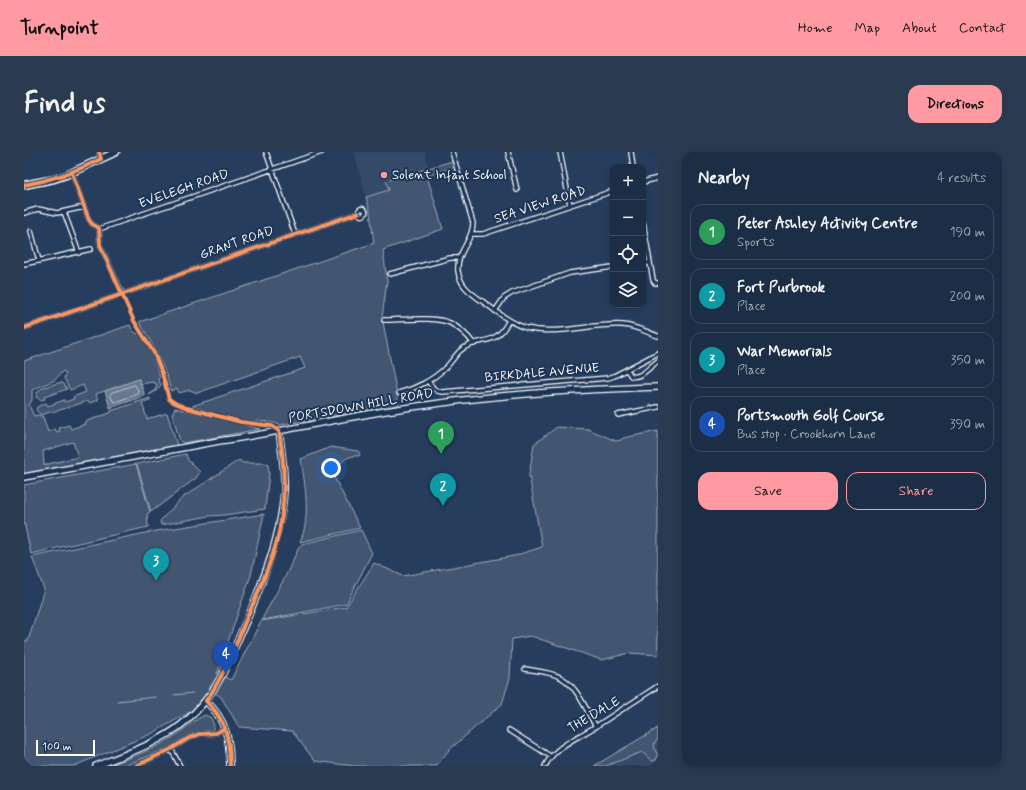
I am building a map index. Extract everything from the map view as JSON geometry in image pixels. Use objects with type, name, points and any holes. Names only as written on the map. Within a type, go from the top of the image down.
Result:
[{"type":"main road","points":[[24,184],[54,179],[72,173],[116,152]]},
{"type":"main road","name":"PORTSDOWN HILL ROAD","points":[[24,477],[346,418],[473,399],[586,389],[658,387]]},
{"type":"main road","points":[[96,766],[163,738],[196,713],[216,687],[227,666],[273,553],[284,491],[279,431]]},
{"type":"main road","points":[[206,701],[222,719],[229,746],[230,766]]},
{"type":"street","points":[[99,152],[102,159]]},
{"type":"street","points":[[266,152],[295,234]]},
{"type":"street","name":"EVELEGH ROAD","points":[[98,228],[102,228],[322,152]]},
{"type":"street","points":[[452,152],[473,223],[472,234],[459,258],[459,276],[467,290],[509,320],[526,327],[549,331],[625,325],[658,336]]},
{"type":"street","points":[[508,152],[517,190]]},
{"type":"street","points":[[560,152],[570,205]]},
{"type":"street","points":[[631,152],[633,164]]},
{"type":"street","points":[[72,173],[89,220],[98,228],[100,245],[122,293]]},
{"type":"street","points":[[646,181],[658,178]]},
{"type":"street","name":"SEA VIEW ROAD","points":[[472,234],[483,234],[610,192]]},
{"type":"street","points":[[24,213],[38,209],[57,213],[84,207]]},
{"type":"street","points":[[64,212],[79,253]]},
{"type":"street","name":"GRANT ROAD","points":[[24,328],[358,213]]},
{"type":"street","points":[[31,231],[39,260]]},
{"type":"street","points":[[645,236],[653,280],[657,283]]},
{"type":"street","points":[[24,264],[91,250]]},
{"type":"street","points":[[390,274],[450,258],[459,258]]},
{"type":"street","points":[[495,311],[504,298],[512,293],[570,273],[610,267]]},
{"type":"street","points":[[384,320],[432,319],[448,322],[458,328],[474,344]]},
{"type":"street","points":[[389,320],[389,325]]},
{"type":"street","points":[[399,393],[411,390],[444,370],[461,350],[497,336],[506,327],[509,320]]},
{"type":"street","name":"BIRKDALE AVENUE","points":[[428,381],[433,389],[442,392],[608,378],[658,354]]},
{"type":"street","points":[[627,370],[631,376],[635,376],[658,361]]},
{"type":"street","points":[[618,415],[658,407]]},
{"type":"street","points":[[526,669],[557,676],[568,683],[575,691],[596,727]]},
{"type":"street","name":"THE DALE","points":[[545,766],[550,756],[564,745],[596,727],[658,686]]},
{"type":"street","points":[[136,766],[171,749],[189,738],[200,734],[216,733],[225,728]]},
{"type":"street","points":[[509,730],[550,756]]},
{"type":"street","points":[[171,749],[180,766]]},
{"type":"shaded area","name":"Solent Infant School","points":[[354,152],[425,152],[429,169],[387,181],[389,190],[366,197]]},
{"type":"shaded area","points":[[452,161],[454,167],[427,176],[443,229],[383,250],[387,281],[382,317],[399,405],[280,425],[271,422],[237,419],[192,406],[305,368],[300,357],[197,393],[190,390],[179,393],[177,388],[171,391],[158,355],[139,322],[374,243],[370,212],[366,197],[389,190],[386,181]]},
{"type":"shaded area","points":[[130,325],[132,330],[137,334],[139,333],[152,355],[160,377],[158,379],[161,385],[156,391],[149,395],[155,390],[157,384],[152,382],[141,384],[139,379],[96,394],[98,400],[89,403],[88,401],[41,415],[36,410],[37,407],[46,403],[48,406],[64,400],[65,402],[86,392],[83,385],[70,390],[64,378],[66,373],[63,371],[55,380],[32,390],[32,400],[29,405],[34,416],[38,415],[43,417],[48,432],[55,429],[57,432],[60,431],[59,428],[69,425],[71,429],[85,424],[84,422],[110,413],[111,411],[150,398],[150,400],[142,403],[147,419],[167,413],[177,445],[24,474],[24,361]],"holes":[[[73,442],[78,457],[44,465],[43,451]]]},
{"type":"shaded area","points":[[58,383],[63,383],[67,389],[44,397],[45,399],[41,400],[36,397],[38,391],[41,389]]},
{"type":"shaded area","points":[[175,408],[260,429],[183,443],[180,441],[172,414]]},
{"type":"shaded area","points":[[557,427],[588,429],[616,441],[623,438],[658,431],[658,655],[629,653],[602,660],[531,636],[512,639],[510,678],[502,704],[449,750],[436,766],[354,766],[315,761],[292,731],[239,727],[221,697],[211,690],[197,708],[151,734],[74,766],[24,766],[24,641],[28,641],[44,589],[32,557],[150,532],[264,514],[251,575],[217,674],[231,680],[261,621],[346,607],[374,563],[403,576],[514,556],[542,547],[529,475],[534,444]]},
{"type":"shaded area","points":[[331,447],[358,451],[360,454],[359,456],[350,457],[343,461],[339,465],[339,471],[333,475],[360,528],[300,542],[306,512],[301,459]]},
{"type":"shaded area","points":[[186,454],[188,460],[200,472],[196,478],[151,512],[137,464]]},
{"type":"shaded area","points":[[239,460],[243,463],[266,463],[268,465],[269,473],[265,509],[209,516],[161,525],[160,521],[182,498]]},
{"type":"shaded area","points":[[136,464],[150,512],[147,514],[148,527],[31,554],[24,522],[24,485]]},
{"type":"shaded area","points":[[361,530],[372,553],[346,604],[263,620],[263,617],[285,577],[299,547],[302,544]]},
{"type":"shaded area","points":[[205,715],[211,718],[214,726],[212,731],[190,736],[168,748],[124,766],[108,766],[168,740]]},
{"type":"shaded area","points":[[658,728],[658,766],[594,766]]},
{"type":"shaded area","points":[[658,728],[658,739],[654,744],[658,755],[656,760],[652,761],[642,752],[606,766],[594,766]]},
{"type":"water","points":[[139,379],[145,396],[110,408],[105,391]]},
{"type":"waterway","points":[[174,695],[193,693]]},
{"type":"waterway","points":[[117,701],[156,697]]},
{"type":"cycle path","points":[[24,185],[54,178],[82,168],[101,159],[99,152]]},
{"type":"cycle path","points":[[72,173],[89,220],[92,224],[99,228],[100,245],[134,321],[154,353],[162,373],[169,399],[187,408],[241,422],[272,426],[279,431],[283,462],[284,493],[280,524],[273,554],[223,673],[206,701],[218,715],[226,730],[230,766]]},
{"type":"cycle path","points":[[24,328],[358,213]]},
{"type":"cycle path","points":[[136,766],[171,749],[189,738],[200,734],[216,733],[225,728]]},
{"type":"place","name":"Solent Infant School","points":[[384,175]]},
{"type":"place","name":"Peter Ashley Activity Centre","points":[[441,454]]},
{"type":"place","name":"Fort Purbrook","points":[[443,506]]},
{"type":"place","name":"War Memorials","points":[[156,581]]},
{"type":"place","name":"Portsmouth Golf Course","points":[[226,674]]}]
